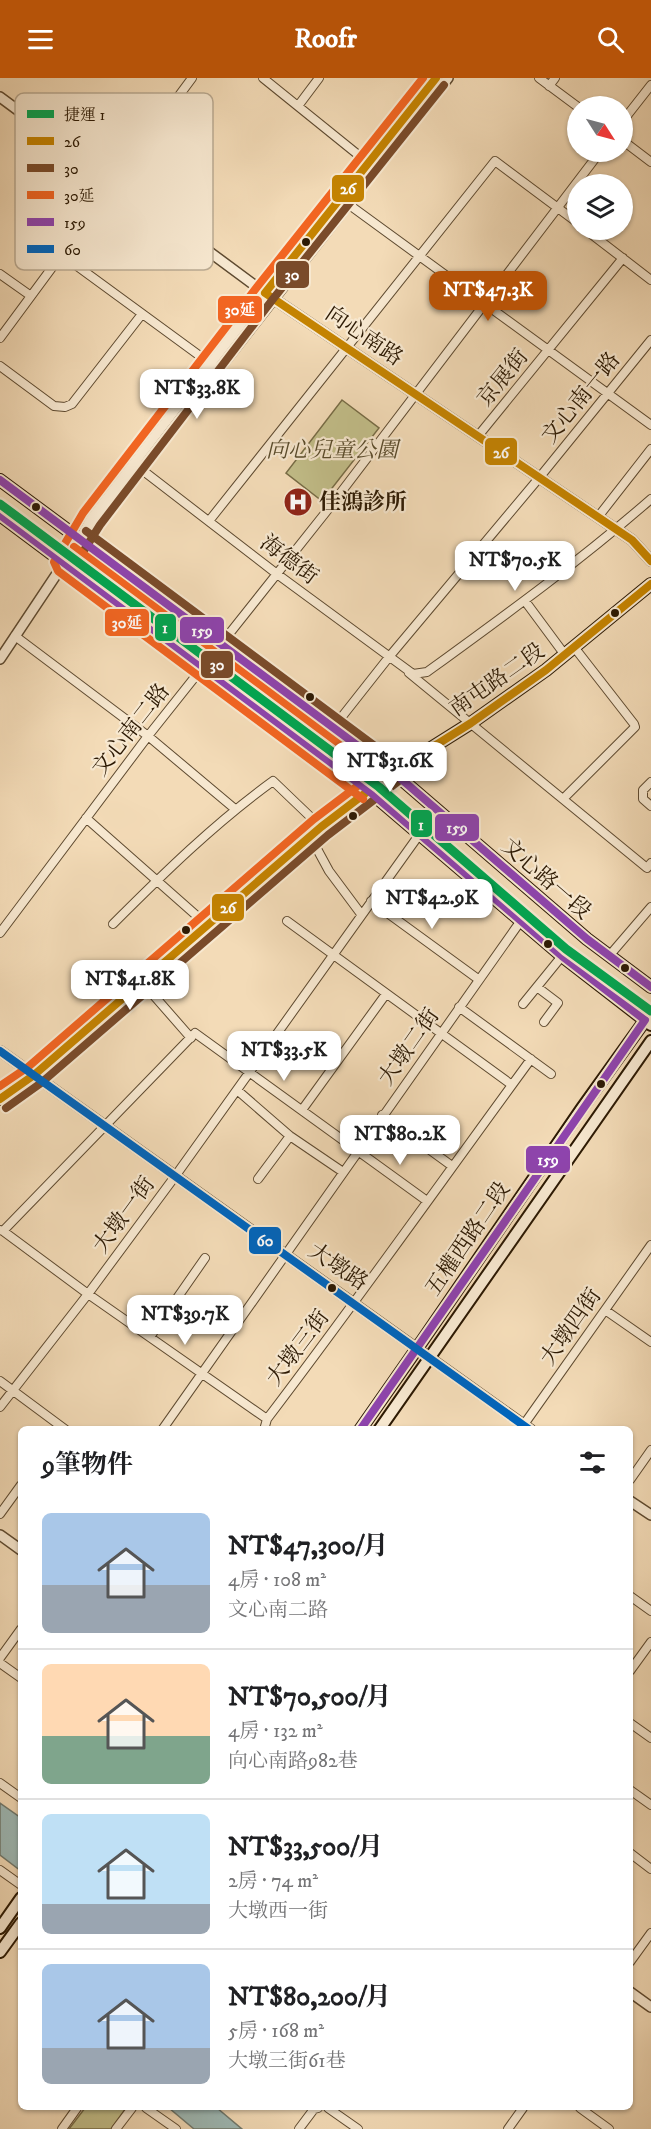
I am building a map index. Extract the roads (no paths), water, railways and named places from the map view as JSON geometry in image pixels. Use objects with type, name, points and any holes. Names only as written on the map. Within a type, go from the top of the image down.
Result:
[{"type":"main road","name":"文心路一段","points":[[0,480],[393,772],[539,899],[651,987]]},
{"type":"main road","points":[[0,515],[369,791],[520,922],[562,956],[649,1019]]},
{"type":"main road","name":"南屯路二段","points":[[0,1099],[34,1075],[321,827],[393,772],[471,723],[546,670],[651,584]]},
{"type":"main road","name":"五權西路二段","points":[[363,1426],[582,1108],[649,1019]]},
{"type":"main road","name":"五權西路二段","points":[[382,1426],[651,1041]]},
{"type":"main road","points":[[0,1928],[18,1902]]},
{"type":"main road","points":[[0,1952],[18,1927]]},
{"type":"street","points":[[181,93],[192,78]]},
{"type":"street","points":[[263,78],[373,166]]},
{"type":"street","points":[[298,106],[319,78]]},
{"type":"street","points":[[373,166],[436,78]]},
{"type":"street","points":[[0,658],[80,539],[98,524],[137,466],[174,429],[266,293],[448,78]]},
{"type":"street","points":[[538,78],[567,98]]},
{"type":"street","points":[[549,86],[555,78]]},
{"type":"street","points":[[633,108],[651,85]]},
{"type":"street","name":"向心南路","points":[[0,97],[15,108]]},
{"type":"street","points":[[633,148],[651,162]]},
{"type":"street","points":[[209,521],[495,161],[567,214]]},
{"type":"street","name":"文心南二路","points":[[0,933],[148,736],[277,574],[592,162]]},
{"type":"street","points":[[344,201],[651,425]]},
{"type":"street","points":[[214,367],[274,299],[344,201]]},
{"type":"street","points":[[599,240],[651,280]]},
{"type":"street","name":"向心南路","points":[[213,254],[274,299],[632,540],[651,561]]},
{"type":"street","name":"京展街","points":[[478,436],[623,258]]},
{"type":"street","points":[[0,338],[51,270]]},
{"type":"street","points":[[82,270],[214,367]]},
{"type":"street","points":[[0,274],[31,296]]},
{"type":"street","points":[[0,366],[54,406],[64,407],[72,404],[142,314]]},
{"type":"street","name":"文心南一路","points":[[333,728],[651,340]]},
{"type":"street","points":[[598,517],[651,449]]},
{"type":"street","name":"海德街","points":[[137,466],[277,574],[413,674],[427,672],[525,601]]},
{"type":"street","points":[[565,655],[525,601],[651,499]]},
{"type":"street","points":[[15,636],[148,736],[235,809]]},
{"type":"street","points":[[563,799],[634,727],[574,647]]},
{"type":"street","points":[[389,657],[649,866]]},
{"type":"street","points":[[113,924],[235,809],[273,781],[321,827]]},
{"type":"street","points":[[651,782],[643,790],[643,799],[651,806]]},
{"type":"street","points":[[86,818],[206,924]]},
{"type":"street","name":"大墩一街","points":[[0,1407],[88,1294],[176,1175],[419,835]]},
{"type":"street","points":[[310,836],[329,871],[361,914]]},
{"type":"street","points":[[371,901],[478,980]]},
{"type":"street","points":[[609,956],[651,907]]},
{"type":"street","points":[[287,921],[512,1085]]},
{"type":"street","name":"大墩二街","points":[[165,1426],[520,922]]},
{"type":"street","points":[[523,1004],[562,956]]},
{"type":"street","points":[[142,981],[191,1038]]},
{"type":"street","points":[[537,987],[558,1003],[544,1022]]},
{"type":"street","points":[[302,1110],[386,994]]},
{"type":"street","points":[[459,1007],[551,1074]]},
{"type":"street","points":[[267,1419],[2,1231],[195,1033],[427,1201]]},
{"type":"street","name":"大墩路","points":[[0,1051],[286,1256],[431,1356],[522,1426]]},
{"type":"street","name":"大墩三街","points":[[265,1426],[267,1419],[355,1303],[531,1059]]},
{"type":"street","points":[[237,1090],[290,1136],[343,1172]]},
{"type":"street","points":[[382,1115],[452,1166]]},
{"type":"street","points":[[258,1179],[290,1136]]},
{"type":"street","name":"大墩四街","points":[[526,1426],[651,1245]]},
{"type":"street","points":[[150,1336],[205,1257]]},
{"type":"street","points":[[605,1310],[651,1342]]},
{"type":"street","points":[[0,1381],[61,1426]]},
{"type":"street","points":[[633,1475],[651,1450]]},
{"type":"street","points":[[0,1514],[18,1489]]},
{"type":"street","points":[[633,1503],[651,1515]]},
{"type":"street","points":[[0,1535],[18,1548]]},
{"type":"street","points":[[633,1598],[651,1611]]},
{"type":"street","points":[[18,1634],[0,1661],[18,1676]]},
{"type":"street","points":[[633,1667],[651,1642]]},
{"type":"street","points":[[633,1725],[651,1738]]},
{"type":"street","points":[[0,1783],[18,1796]]},
{"type":"street","points":[[633,1792],[651,1805]]},
{"type":"street","points":[[633,1855],[651,1869]]},
{"type":"street","points":[[0,1870],[18,1883]]},
{"type":"street","points":[[633,1958],[651,1933]]},
{"type":"street","points":[[633,1994],[651,2007]]},
{"type":"street","points":[[62,2129],[76,2110]]},
{"type":"street","points":[[116,2129],[130,2110]]},
{"type":"street","points":[[149,2110],[176,2129]]},
{"type":"street","points":[[299,2129],[316,2110]]},
{"type":"street","points":[[331,2110],[358,2129]]},
{"type":"street","points":[[508,2129],[522,2110]]},
{"type":"street","points":[[583,2110],[609,2129]]},
{"type":"water","points":[[0,1803],[18,1816],[18,1869],[0,1855]]},
{"type":"water","points":[[171,2110],[219,2110],[242,2129],[194,2129]]},
{"type":"metro line","name":"1","points":[[0,504],[379,787],[566,949],[651,1011]]},
{"type":"place","name":"佳鴻診所","points":[[298,502]]},
{"type":"park label","name":"向心兒童公園","points":[[332,450]]}]
